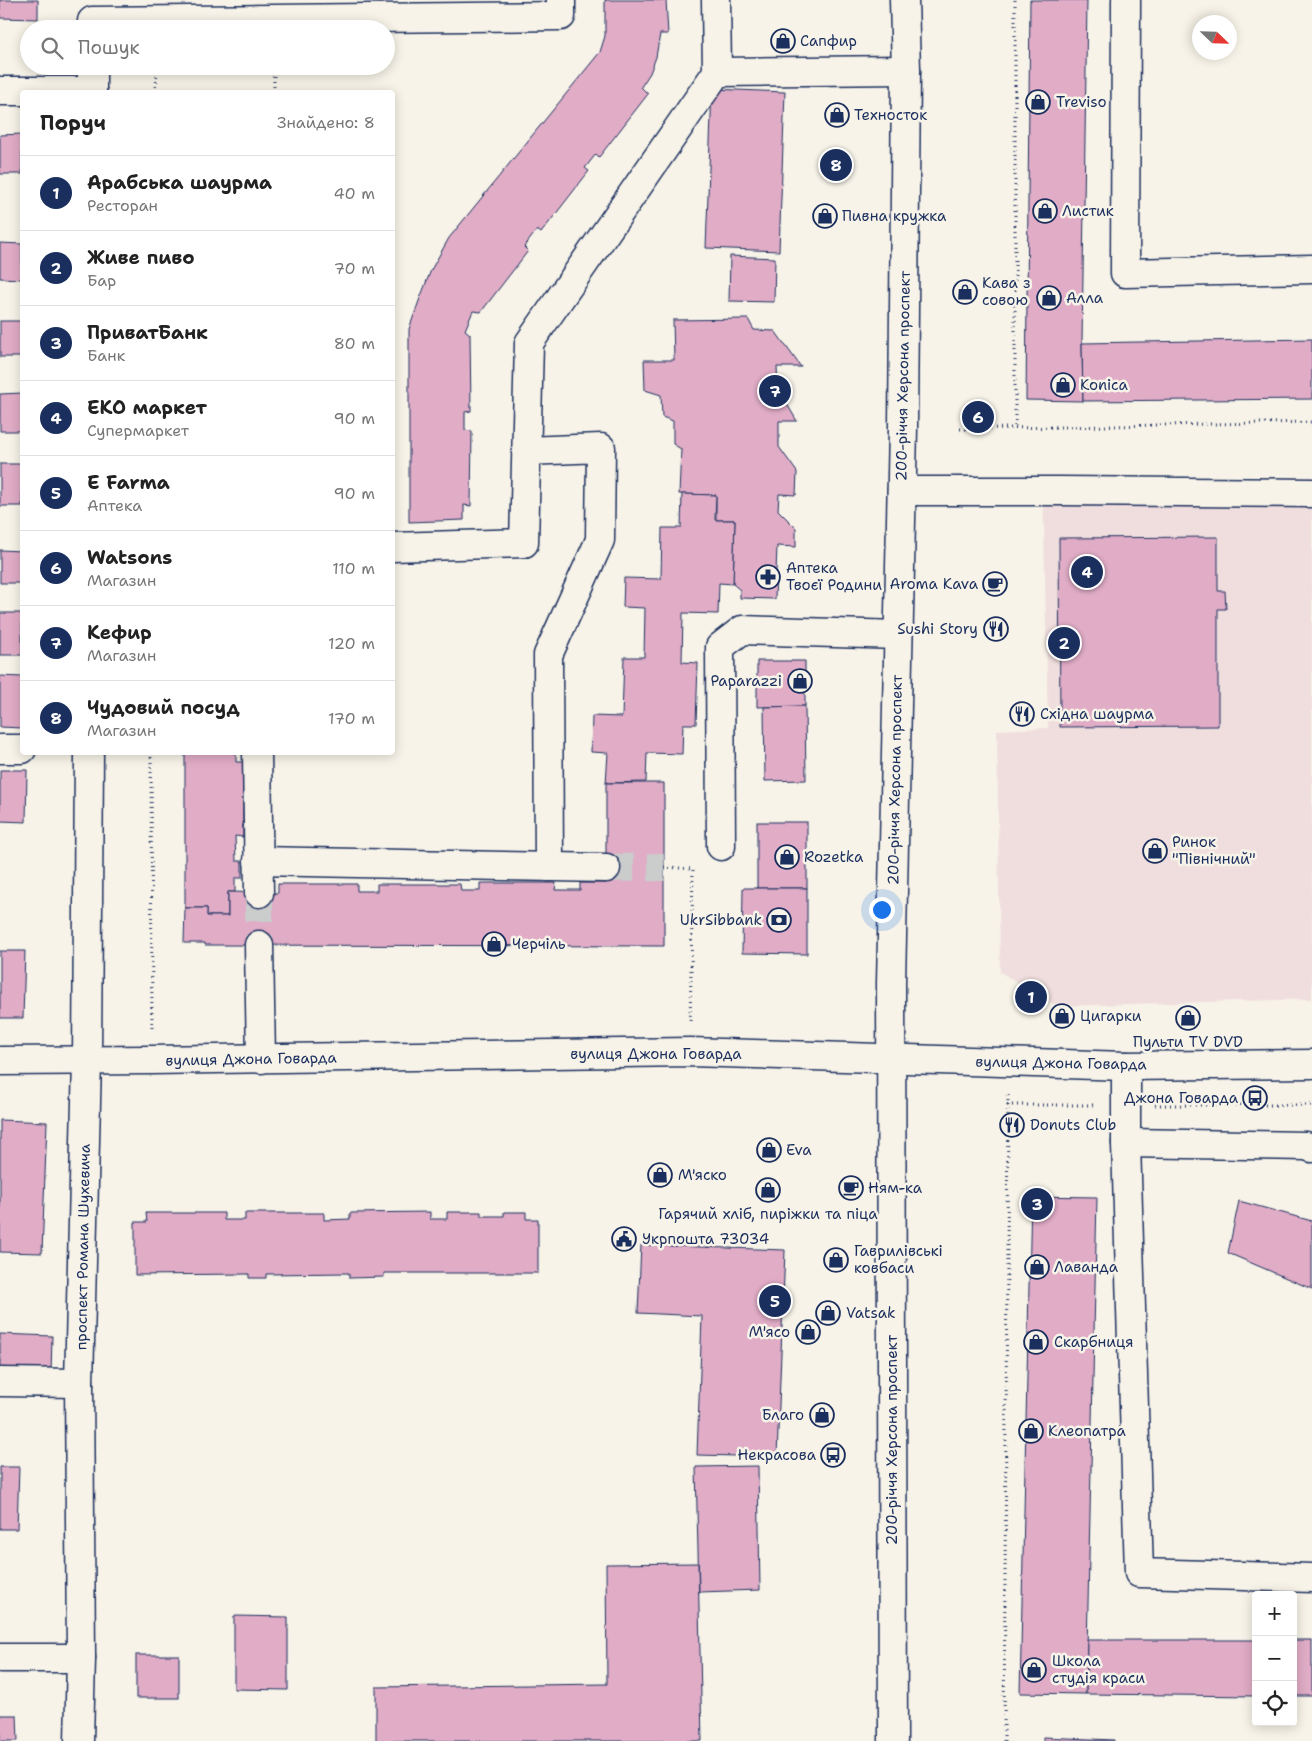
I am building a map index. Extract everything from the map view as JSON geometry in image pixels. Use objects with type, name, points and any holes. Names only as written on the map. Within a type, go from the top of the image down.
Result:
[{"type":"street","points":[[92,16],[561,16],[561,0]]},
{"type":"street","points":[[395,547],[524,543],[529,343],[717,72],[716,0]]},
{"type":"street","name":"200-річчя Херсона проспект","points":[[893,1741],[891,983],[902,491],[906,70],[904,0]]},
{"type":"street","points":[[1126,0],[1125,273],[1312,270]]},
{"type":"street","points":[[717,72],[906,70]]},
{"type":"street","points":[[0,91],[92,83]]},
{"type":"street","points":[[526,451],[601,448],[600,540],[548,655],[549,866]]},
{"type":"street","points":[[902,491],[1061,490],[1312,493]]},
{"type":"street","points":[[721,846],[720,647],[742,630],[898,635]]},
{"type":"street","points":[[0,749],[20,750]]},
{"type":"street","name":"проспект Романа Шухевича","points":[[80,1741],[79,1383],[87,1061],[89,755]]},
{"type":"street","points":[[257,755],[259,892]]},
{"type":"street","points":[[258,861],[606,868]]},
{"type":"street","points":[[259,945],[261,1059]]},
{"type":"street","name":"вулиця Джона Говарда","points":[[0,1061],[690,1052],[892,1060],[1126,1066],[1312,1064]]},
{"type":"street","points":[[1126,1066],[1126,1143],[1139,1573],[1312,1578]]},
{"type":"street","points":[[1126,1143],[1306,1146],[1312,1148]]},
{"type":"street","points":[[0,1382],[79,1383]]},
{"type":"street","points":[[0,1658],[81,1658]]},
{"type":"path","points":[[1015,0],[1015,428]]},
{"type":"path","points":[[156,90],[157,75]]},
{"type":"path","points":[[274,75],[274,90]]},
{"type":"path","points":[[960,429],[1312,422]]},
{"type":"path","points":[[151,755],[152,1060]]},
{"type":"path","points":[[664,867],[693,869],[690,1052]]},
{"type":"path","points":[[1004,1741],[1008,1094]]},
{"type":"path","points":[[1007,1105],[1312,1105]]},
{"type":"shaded area","points":[[1043,477],[1312,477],[1312,999],[1057,1006],[1000,972],[997,730],[1048,728]]},
{"type":"building","points":[[0,0],[38,0],[38,19],[0,18]]},
{"type":"building","points":[[605,0],[666,0],[668,34],[660,34],[656,57],[650,73],[641,87],[648,94],[599,157],[596,154],[585,168],[589,171],[541,233],[537,230],[524,247],[528,251],[481,312],[473,311],[465,330],[470,334],[471,411],[465,412],[465,430],[472,431],[471,506],[464,505],[464,520],[409,522],[409,329],[419,301],[431,270],[449,238],[600,52],[605,36]]},
{"type":"building","points":[[1030,0],[1087,0],[1082,343],[1083,401],[1026,400]]},
{"type":"building","points":[[712,89],[785,92],[779,251],[706,248]]},
{"type":"building","points":[[20,134],[20,174],[0,174],[0,135]]},
{"type":"building","points":[[0,243],[20,244],[20,279],[0,278]]},
{"type":"building","points":[[730,256],[775,258],[774,302],[729,301]]},
{"type":"building","points":[[748,319],[754,330],[775,331],[801,367],[777,367],[778,389],[797,421],[779,421],[779,447],[797,472],[796,495],[779,494],[778,510],[796,528],[796,547],[777,546],[775,599],[740,598],[740,590],[733,584],[735,520],[716,520],[716,495],[679,494],[681,449],[673,444],[673,421],[662,417],[661,395],[645,390],[644,360],[674,360],[673,320]]},
{"type":"building","points":[[0,321],[20,321],[20,357],[0,357]]},
{"type":"building","points":[[1312,339],[1312,399],[1083,401],[1082,343]]},
{"type":"building","points":[[20,393],[20,431],[0,431],[0,394]]},
{"type":"building","points":[[0,464],[20,464],[20,506],[0,506]]},
{"type":"building","points":[[682,494],[716,495],[715,520],[735,520],[733,584],[719,583],[718,614],[683,613],[682,662],[698,663],[696,724],[683,724],[682,754],[647,753],[646,782],[606,783],[608,753],[591,752],[592,716],[622,717],[624,657],[644,657],[645,608],[623,607],[624,578],[661,579],[662,528],[681,528]]},
{"type":"building","points":[[1218,537],[1218,591],[1225,591],[1226,609],[1218,609],[1218,726],[1060,727],[1059,538]]},
{"type":"building","points":[[0,550],[20,551],[20,583],[0,583]]},
{"type":"building","points":[[0,613],[20,613],[20,655],[0,655]]},
{"type":"building","points":[[757,661],[805,661],[805,706],[757,707]]},
{"type":"building","points":[[0,676],[20,677],[20,728],[0,727]]},
{"type":"building","points":[[805,706],[806,780],[765,781],[764,707]]},
{"type":"building","points":[[185,755],[236,755],[236,762],[243,762],[243,837],[235,836],[236,861],[242,861],[242,878],[235,878],[235,892],[228,892],[228,916],[207,916],[207,908],[185,908]]},
{"type":"building","points":[[0,770],[27,770],[26,822],[0,821]]},
{"type":"building","points":[[606,783],[664,783],[664,946],[205,945],[205,943],[184,943],[185,908],[207,908],[207,916],[228,916],[228,892],[278,893],[278,884],[357,884],[357,891],[377,891],[377,884],[460,884],[461,891],[480,891],[480,883],[556,883],[555,890],[580,890],[580,883],[606,883]]},
{"type":"building","points":[[757,822],[807,822],[807,888],[757,888]]},
{"type":"building","points":[[743,888],[807,888],[807,954],[742,953]]},
{"type":"building","points":[[0,951],[25,951],[23,1018],[0,1018]]},
{"type":"building","points":[[0,1120],[47,1122],[42,1253],[0,1252]]},
{"type":"building","points":[[1031,1196],[1097,1197],[1086,1694],[1020,1693]]},
{"type":"building","points":[[1239,1201],[1312,1221],[1312,1289],[1228,1253]]},
{"type":"building","points":[[430,1212],[430,1219],[447,1219],[447,1212],[481,1212],[481,1216],[504,1216],[504,1212],[526,1212],[526,1219],[538,1219],[538,1273],[384,1273],[384,1277],[349,1278],[349,1273],[266,1274],[266,1278],[249,1278],[249,1274],[135,1275],[135,1222],[147,1222],[146,1213],[224,1213],[224,1220],[245,1220],[245,1213],[324,1213],[324,1220],[350,1219],[350,1213]]},
{"type":"building","points":[[641,1245],[785,1250],[777,1457],[697,1455],[702,1316],[638,1313]]},
{"type":"building","points":[[0,1334],[52,1336],[51,1374],[0,1372]]},
{"type":"building","points":[[758,1466],[760,1590],[699,1592],[696,1467]]},
{"type":"building","points":[[0,1467],[19,1467],[17,1529],[0,1529]]},
{"type":"building","points":[[698,1563],[702,1741],[376,1741],[376,1687],[607,1684],[606,1564]]},
{"type":"building","points":[[234,1616],[288,1617],[288,1690],[234,1689]]},
{"type":"building","points":[[1087,1640],[1252,1640],[1252,1696],[1086,1694]]},
{"type":"building","points":[[1297,1640],[1312,1640],[1312,1696],[1297,1696]]},
{"type":"building","points":[[136,1655],[179,1655],[179,1698],[136,1698]]},
{"type":"building","points":[[0,1715],[17,1715],[18,1741],[0,1741]]},
{"type":"building","points":[[1043,1737],[1114,1740],[1114,1741],[1043,1741]]},
{"type":"tunnel","points":[[606,868],[664,867]]},
{"type":"tunnel","points":[[259,893],[259,945]]},
{"type":"place","name":"Сапфир","points":[[783,41]]},
{"type":"place","name":"Treviso","points":[[1038,102]]},
{"type":"place","name":"Техносток","points":[[837,115]]},
{"type":"place","name":"Чудовий посуд","points":[[836,165]]},
{"type":"place","name":"Листик","points":[[1045,211]]},
{"type":"place","name":"Пивна кружка","points":[[825,216]]},
{"type":"place","name":"Кава з совою","points":[[965,292]]},
{"type":"place","name":"Алла","points":[[1049,298]]},
{"type":"place","name":"Konica","points":[[1063,385]]},
{"type":"place","name":"Кефир","points":[[775,391]]},
{"type":"place","name":"Watsons","points":[[978,417]]},
{"type":"place","name":"ЕКО маркет","points":[[1087,572]]},
{"type":"place","name":"Аптека Твоєї Родини","points":[[768,577]]},
{"type":"place","name":"Aroma Kava","points":[[995,584]]},
{"type":"place","name":"Sushi Story","points":[[996,629]]},
{"type":"place","name":"Живе пиво","points":[[1064,643]]},
{"type":"place","name":"Paparazzi","points":[[800,681]]},
{"type":"place","name":"Східна шаурма","points":[[1022,714]]},
{"type":"place","name":"Ринок \"Північний\"","points":[[1155,851]]},
{"type":"place","name":"Rozetka","points":[[787,857]]},
{"type":"place","name":"UkrSibbank","points":[[779,920]]},
{"type":"place","name":"Черчіль","points":[[494,944]]},
{"type":"place","name":"Арабська шаурма","points":[[1031,997]]},
{"type":"place","name":"Цигарки","points":[[1062,1016]]},
{"type":"place","name":"Пульти TV DVD","points":[[1188,1018]]},
{"type":"place","name":"Джона Говарда","points":[[1255,1098]]},
{"type":"place","name":"Donuts Club","points":[[1012,1125]]},
{"type":"place","name":"Eva","points":[[769,1150]]},
{"type":"place","name":"М'яско","points":[[660,1175]]},
{"type":"place","name":"Ням-ка","points":[[851,1188]]},
{"type":"place","name":"Гарячий хліб, пиріжки та піца","points":[[768,1190]]},
{"type":"place","name":"ПриватБанк","points":[[1037,1204]]},
{"type":"place","name":"Укрпошта 73034","points":[[624,1239]]},
{"type":"place","name":"Гаврилівські ковбаси","points":[[836,1260]]},
{"type":"place","name":"Лаванда","points":[[1037,1267]]},
{"type":"place","name":"E Farma","points":[[775,1301]]},
{"type":"place","name":"Vatsak","points":[[828,1313]]},
{"type":"place","name":"М'ясо","points":[[808,1332]]},
{"type":"place","name":"Скарбниця","points":[[1036,1342]]},
{"type":"place","name":"Благо","points":[[822,1415]]},
{"type":"place","name":"Клеопатра","points":[[1031,1431]]},
{"type":"place","name":"Некрасова","points":[[833,1455]]},
{"type":"place","name":"Школа студія краси","points":[[1034,1670]]}]
